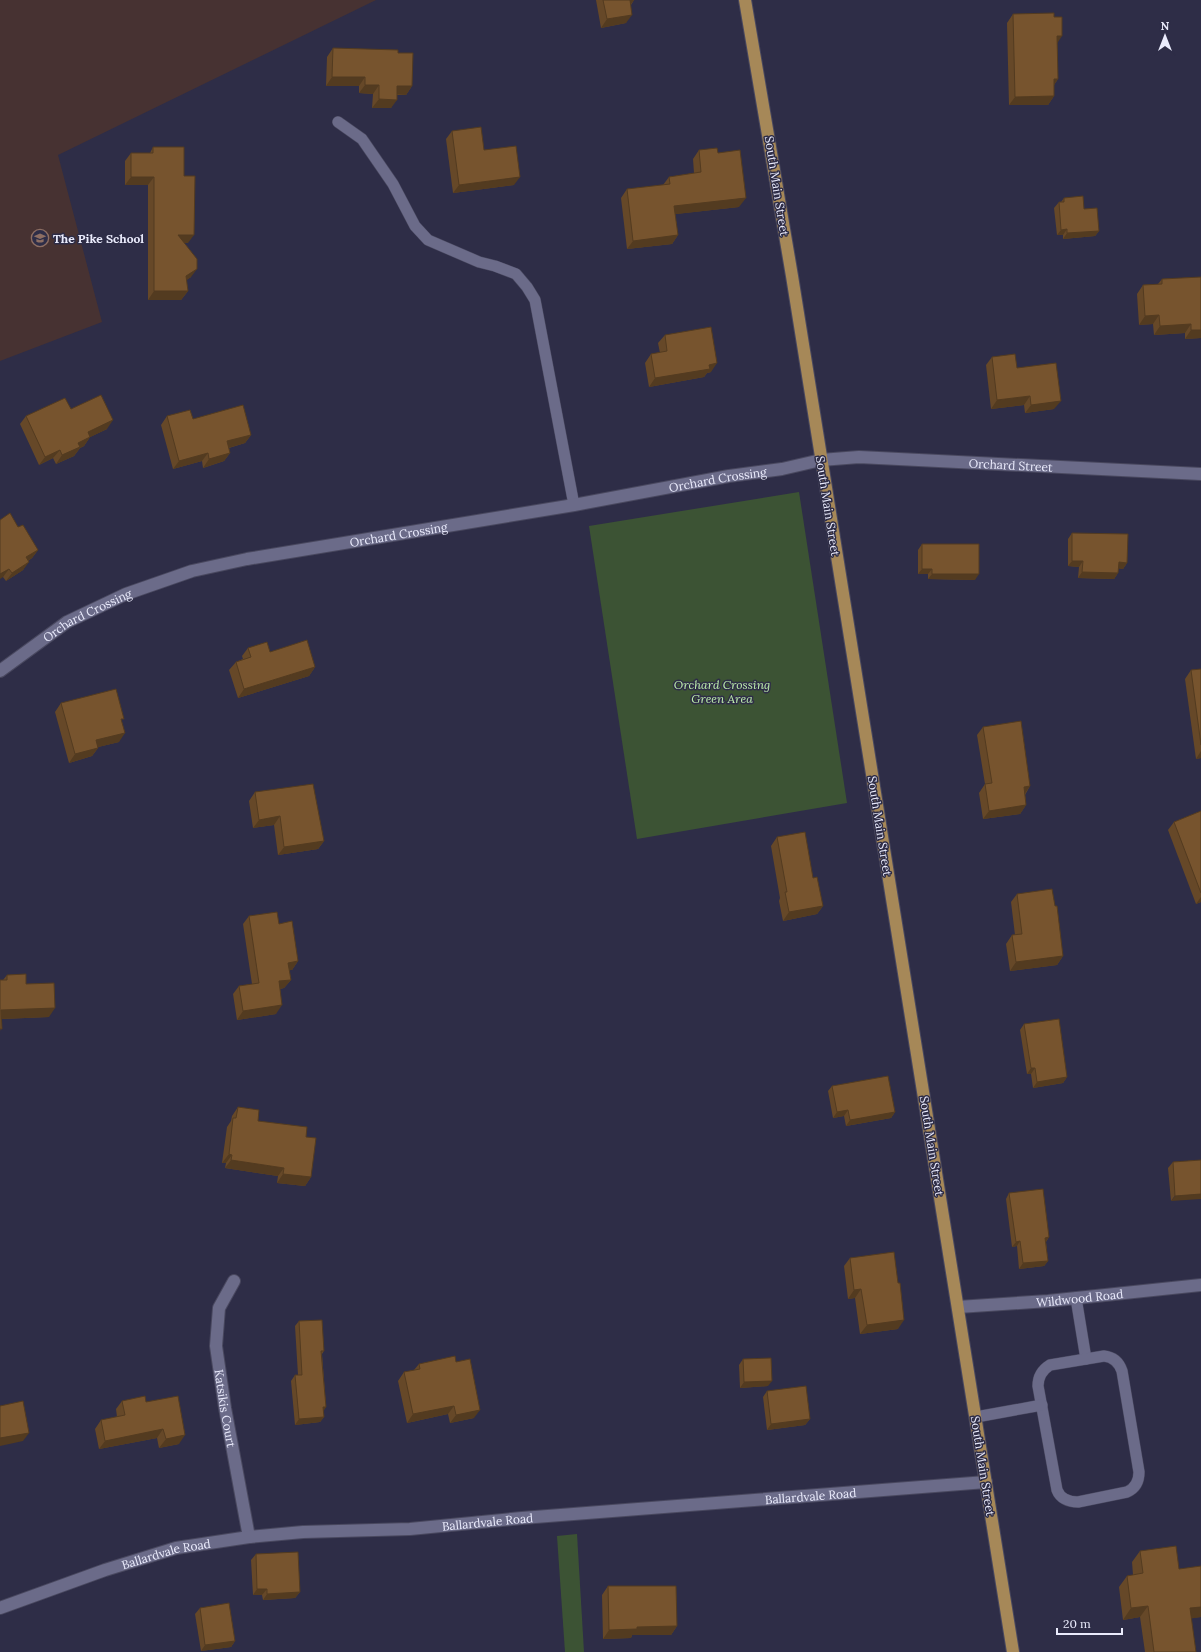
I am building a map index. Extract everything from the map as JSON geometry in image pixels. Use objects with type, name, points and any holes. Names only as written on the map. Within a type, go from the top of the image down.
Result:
[{"type":"main road","name":"South Main Street","points":[[745,0],[821,460],[1013,1652]]},
{"type":"street","name":"Orchard Street","points":[[821,460],[859,457],[1201,474]]},
{"type":"street","name":"Orchard Crossing","points":[[0,671],[67,622],[126,594],[192,571],[307,548],[574,505],[821,460]]},
{"type":"street","name":"Katsikis Court","points":[[234,1281],[219,1308],[216,1346],[249,1537]]},
{"type":"street","name":"Wildwood Road","points":[[958,1307],[1076,1298],[1201,1285]]},
{"type":"street","name":"Ballardvale Road","points":[[0,1608],[105,1570],[176,1548],[249,1537],[303,1532],[410,1529],[522,1518],[986,1482]]},
{"type":"lane","points":[[338,122],[362,139],[393,184],[415,226],[428,240],[479,262],[516,274],[527,287],[535,300],[574,505]]},
{"type":"lane","points":[[1076,1298],[1086,1359]]},
{"type":"lane","points":[[1107,1356],[1117,1362],[1121,1368],[1139,1479],[1134,1489],[1124,1494],[1078,1502],[1066,1500],[1061,1496],[1056,1486],[1038,1382],[1044,1369],[1050,1365],[1086,1359],[1107,1356]]},
{"type":"lane","points":[[976,1417],[1042,1405]]},
{"type":"shaded area","name":"The Pike School","points":[[0,0],[376,0],[58,155],[102,322],[0,361]]},
{"type":"green space","name":"Orchard Crossing Green Area","points":[[799,492],[847,803],[637,839],[589,526]]},
{"type":"green space","points":[[577,1534],[584,1652],[565,1652],[557,1536]]},
{"type":"building","points":[[603,0],[630,0],[632,15],[607,19]]},
{"type":"building","points":[[1054,13],[1054,17],[1062,17],[1062,36],[1057,36],[1058,79],[1054,79],[1054,96],[1015,97],[1013,14]]},
{"type":"building","points":[[333,48],[398,50],[398,53],[413,53],[412,86],[397,86],[397,100],[379,99],[379,85],[365,85],[365,77],[332,77]]},
{"type":"building","points":[[481,127],[484,150],[516,146],[520,177],[459,185],[452,131]]},
{"type":"building","points":[[153,147],[184,147],[184,176],[195,176],[194,235],[178,235],[197,259],[197,269],[186,276],[188,291],[154,291],[154,177],[131,177],[131,153],[153,153]]},
{"type":"building","points":[[717,148],[718,153],[740,150],[746,198],[674,206],[678,235],[633,241],[627,189],[670,184],[669,177],[701,172],[699,150]]},
{"type":"building","points":[[1083,196],[1084,209],[1097,208],[1099,231],[1067,233],[1067,229],[1061,230],[1059,202],[1064,202],[1064,198]]},
{"type":"building","points":[[1201,277],[1201,330],[1191,330],[1191,324],[1160,326],[1159,315],[1145,316],[1143,285],[1162,284],[1162,279]]},
{"type":"building","points":[[711,327],[717,363],[709,365],[710,369],[655,378],[651,354],[667,351],[665,335]]},
{"type":"building","points":[[1015,354],[1017,368],[1056,363],[1061,401],[1031,405],[1030,396],[997,400],[992,357]]},
{"type":"building","points":[[101,395],[113,420],[88,432],[90,437],[78,443],[80,447],[62,455],[60,450],[45,457],[26,416],[65,398],[71,409]]},
{"type":"building","points":[[243,405],[251,435],[227,441],[230,453],[209,459],[208,453],[179,461],[167,416],[190,410],[193,419]]},
{"type":"building","points":[[10,513],[18,527],[23,525],[38,550],[26,557],[29,562],[12,573],[9,569],[0,574],[0,520]]},
{"type":"building","points":[[1072,533],[1128,534],[1127,563],[1119,562],[1118,573],[1082,572],[1083,561],[1072,561]]},
{"type":"building","points":[[922,544],[979,544],[979,574],[932,574],[932,569],[922,569]]},
{"type":"building","points":[[307,640],[315,667],[244,689],[236,662],[251,657],[248,648],[267,642],[270,652]]},
{"type":"building","points":[[1201,669],[1201,745],[1191,670]]},
{"type":"building","points":[[116,689],[124,719],[121,719],[125,733],[96,740],[98,748],[75,754],[61,703]]},
{"type":"building","points":[[1021,721],[1030,786],[1024,787],[1026,805],[989,811],[985,784],[992,783],[983,727]]},
{"type":"building","points":[[313,784],[324,841],[284,847],[280,816],[259,820],[255,792]]},
{"type":"building","points":[[1201,811],[1201,893],[1174,822]]},
{"type":"building","points":[[805,832],[813,878],[817,877],[823,906],[789,912],[777,837]]},
{"type":"building","points":[[1052,889],[1055,906],[1057,906],[1063,956],[1016,962],[1012,935],[1022,934],[1017,894]]},
{"type":"building","points":[[277,912],[279,924],[292,921],[298,961],[288,963],[291,980],[279,981],[282,1005],[243,1011],[239,986],[259,983],[249,916]]},
{"type":"building","points":[[26,974],[26,984],[54,983],[55,1008],[1,1010],[2,1029],[0,1029],[0,980],[7,980],[7,975]]},
{"type":"building","points":[[1059,1019],[1067,1077],[1037,1082],[1035,1068],[1031,1068],[1024,1024]]},
{"type":"building","points":[[888,1076],[895,1112],[850,1120],[848,1110],[837,1112],[832,1086]]},
{"type":"building","points":[[238,1107],[259,1110],[258,1121],[307,1127],[306,1137],[316,1138],[311,1177],[283,1174],[284,1168],[231,1160],[232,1155],[229,1154],[233,1118],[236,1118]]},
{"type":"building","points":[[1201,1160],[1201,1194],[1175,1196],[1173,1162]]},
{"type":"building","points":[[1043,1189],[1049,1237],[1045,1238],[1048,1261],[1023,1263],[1020,1241],[1016,1242],[1009,1193]]},
{"type":"building","points":[[894,1252],[898,1283],[900,1283],[904,1320],[867,1325],[861,1289],[854,1290],[850,1258]]},
{"type":"building","points":[[322,1320],[324,1351],[321,1351],[326,1407],[323,1407],[324,1417],[299,1419],[295,1375],[302,1375],[299,1321]]},
{"type":"building","points":[[455,1356],[456,1362],[470,1359],[480,1410],[456,1415],[454,1406],[413,1414],[404,1372],[420,1369],[419,1364]]},
{"type":"building","points":[[771,1358],[772,1381],[744,1382],[743,1359]]},
{"type":"building","points":[[806,1386],[810,1419],[771,1424],[767,1391]]},
{"type":"building","points":[[145,1396],[146,1402],[178,1396],[185,1435],[166,1439],[163,1429],[105,1441],[101,1420],[125,1415],[122,1401]]},
{"type":"building","points":[[23,1401],[29,1433],[0,1438],[0,1406]]},
{"type":"building","points":[[1176,1546],[1179,1569],[1201,1566],[1201,1607],[1190,1608],[1196,1652],[1154,1652],[1148,1606],[1131,1608],[1127,1576],[1143,1573],[1140,1551]]},
{"type":"building","points":[[298,1552],[300,1592],[267,1594],[267,1589],[257,1589],[256,1554]]},
{"type":"building","points":[[608,1586],[676,1586],[677,1626],[637,1627],[637,1629],[609,1630]]},
{"type":"building","points":[[229,1603],[235,1641],[205,1645],[200,1608]]},
{"type":"place","name":"The Pike School","points":[[40,238]]}]
